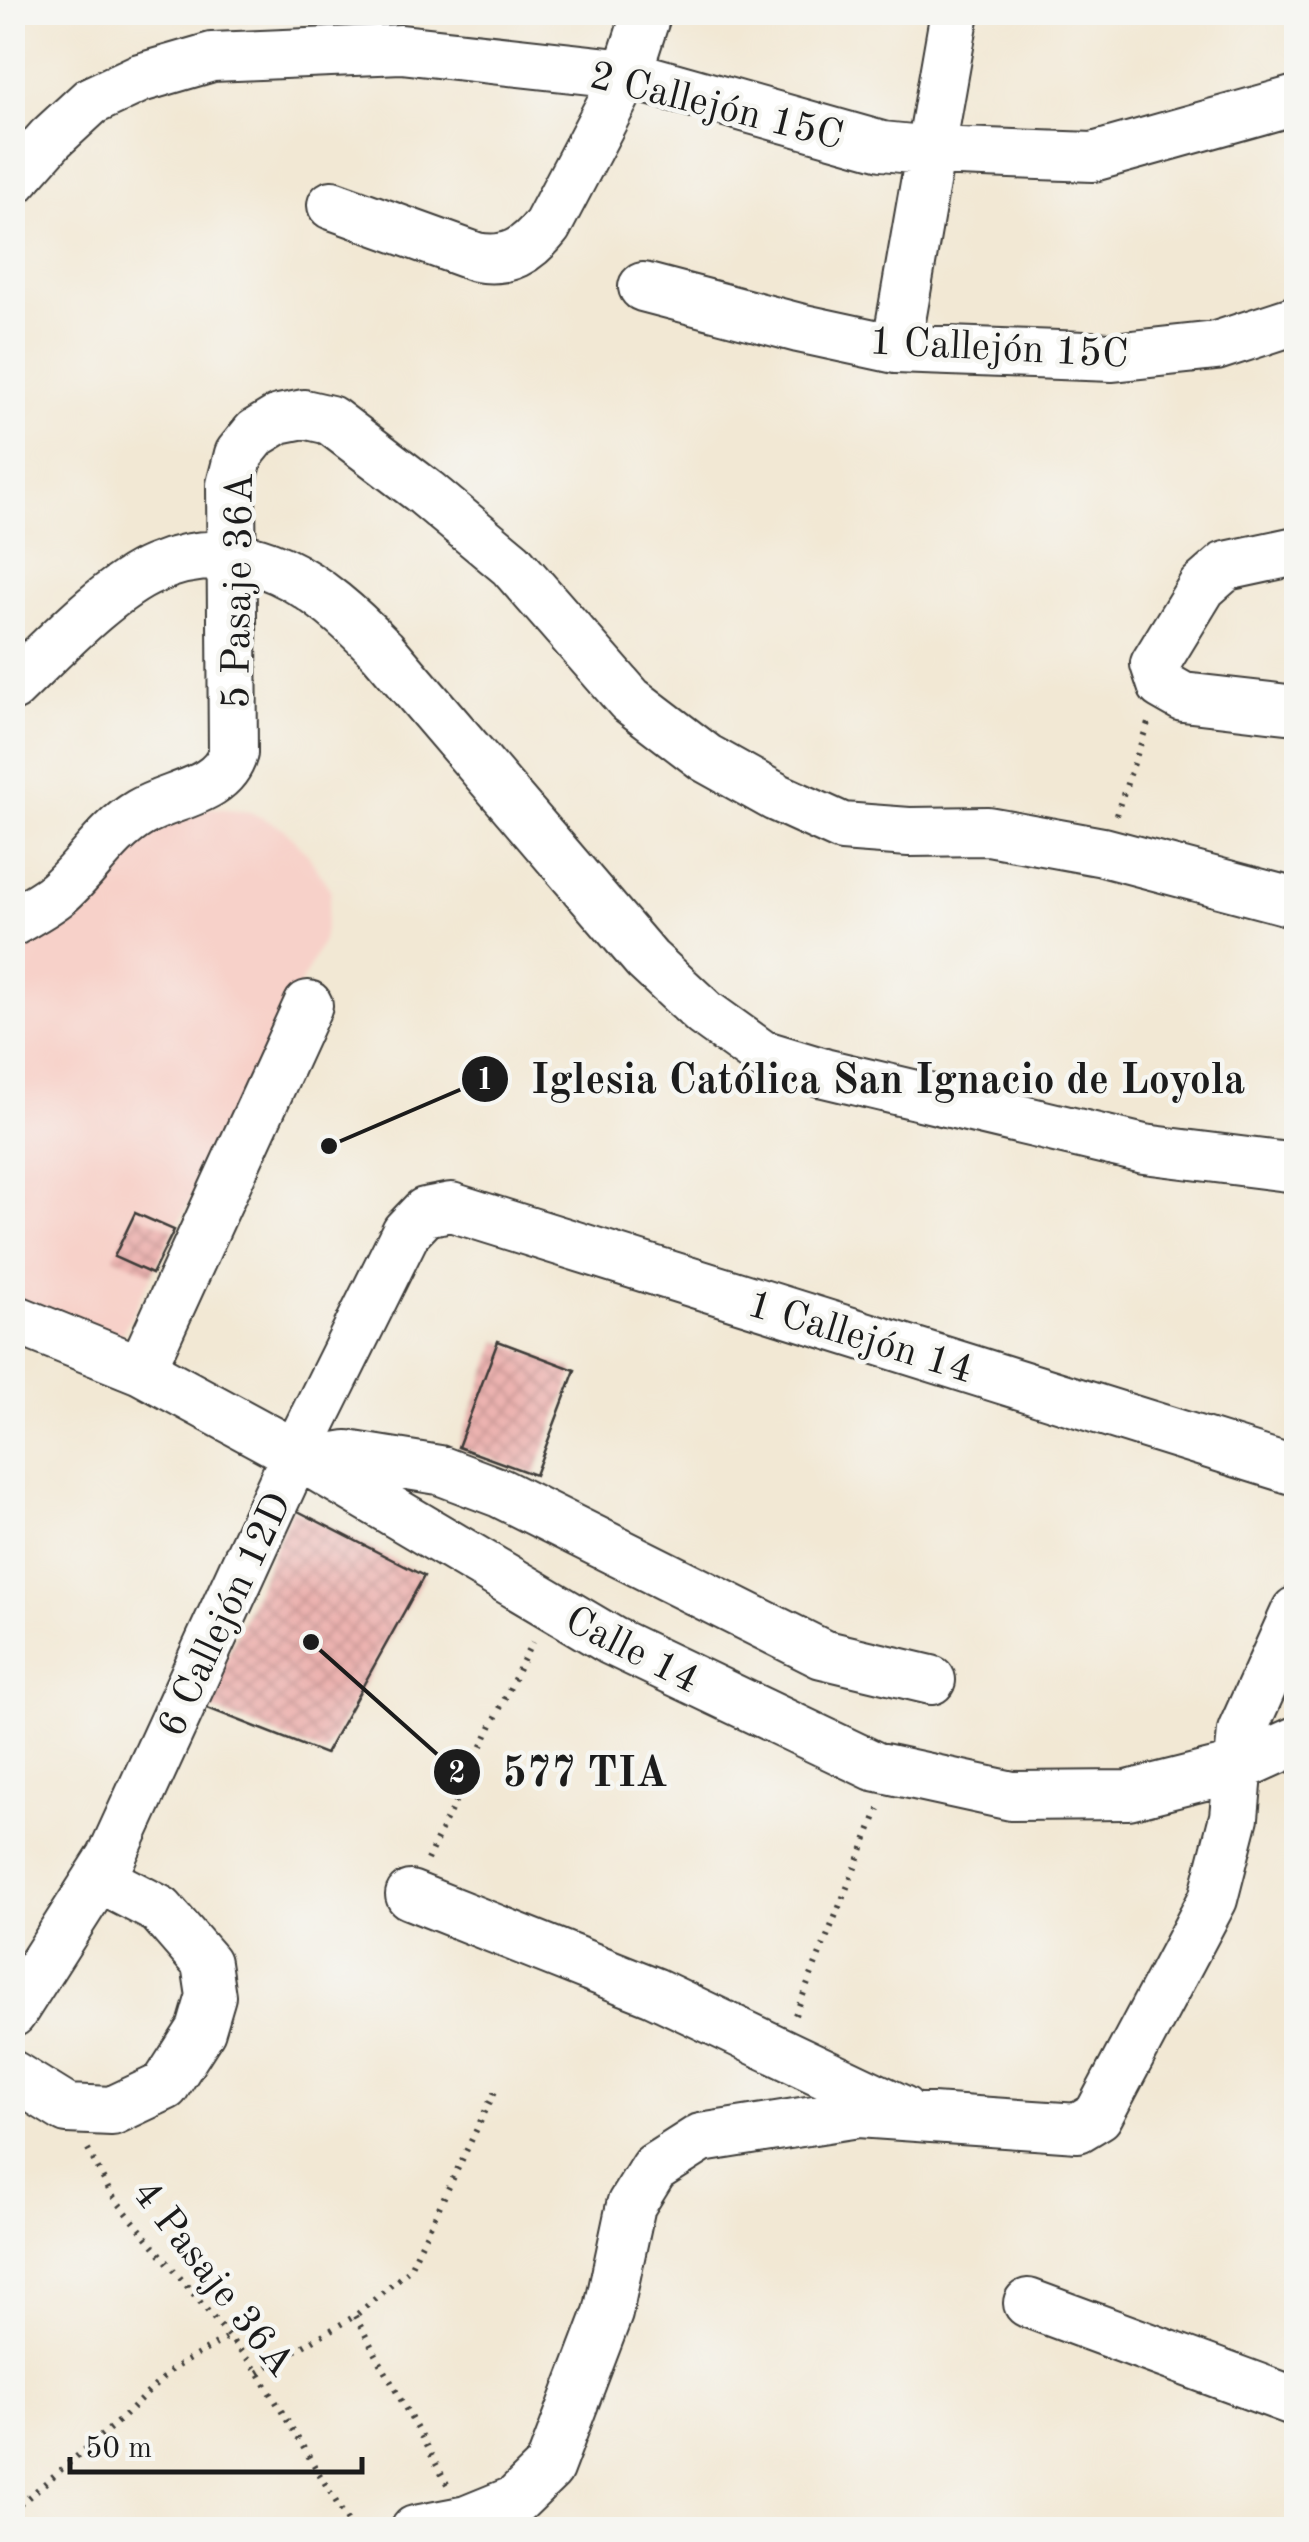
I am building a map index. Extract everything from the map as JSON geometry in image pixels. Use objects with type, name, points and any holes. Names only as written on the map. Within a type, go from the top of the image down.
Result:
[{"type":"street","points":[[332,205],[476,256],[492,260],[514,256],[532,244],[547,226],[627,74],[648,12]]},
{"type":"street","points":[[896,349],[955,12]]},
{"type":"street","name":"2 Callejón 15C","points":[[12,182],[51,138],[91,102],[140,78],[212,57],[401,49],[627,74],[882,146],[932,152],[1092,156],[1296,100]]},
{"type":"street","name":"1 Callejón 15C","points":[[643,286],[799,328],[896,349],[1113,357],[1216,346],[1296,320]]},
{"type":"street","name":"5 Pasaje 36A","points":[[12,922],[58,894],[117,826],[154,805],[218,779],[229,767],[233,753],[231,485],[238,454],[256,433],[279,418],[304,414],[330,420],[511,564],[630,700],[706,758],[776,797],[842,827],[909,832],[988,831],[1104,852]]},
{"type":"street","points":[[1296,551],[1226,566],[1202,587],[1155,664],[1162,684],[1182,698],[1296,710]]},
{"type":"street","points":[[12,687],[78,624],[153,569],[195,558],[234,555],[271,565],[303,581],[347,614],[647,960],[704,1013],[761,1054],[824,1073],[1144,1149],[1296,1168]]},
{"type":"street","points":[[1104,852],[1296,903]]},
{"type":"street","points":[[141,1370],[308,1005]]},
{"type":"street","name":"1 Callejón 14","points":[[425,1212],[451,1207],[1296,1471]]},
{"type":"street","name":"6 Callejón 12D","points":[[12,2013],[112,1858],[307,1460],[406,1232],[425,1212]]},
{"type":"street","name":"Calle 14","points":[[12,1318],[141,1370],[307,1460],[612,1641],[874,1766],[1012,1796],[1128,1795],[1240,1767],[1296,1741]]},
{"type":"street","points":[[307,1460],[347,1455],[439,1470],[500,1493],[822,1654],[931,1680]]},
{"type":"street","points":[[415,2530],[467,2520],[516,2500],[549,2468],[608,2313],[631,2205],[654,2168],[701,2138],[858,2112],[1078,2128],[1098,2116],[1213,1899],[1234,1817],[1242,1730],[1296,1611]]},
{"type":"street","points":[[12,2075],[67,2109],[112,2111],[166,2086],[201,2030],[212,1996],[206,1964],[160,1910],[98,1878]]},
{"type":"street","points":[[410,1895],[654,1992],[914,2116]]},
{"type":"street","points":[[1028,2303],[1296,2402]]},
{"type":"path","points":[[1104,852],[1162,684]]},
{"type":"path","points":[[410,1895],[550,1604]]},
{"type":"path","points":[[781,2050],[894,1770]]},
{"type":"path","points":[[258,2372],[355,2316],[408,2270],[497,2086]]},
{"type":"path","name":"4 Pasaje 36A","points":[[67,2109],[111,2194],[258,2372],[353,2530]]},
{"type":"path","points":[[355,2316],[467,2520]]},
{"type":"path","points":[[12,2511],[121,2419],[172,2369],[229,2338]]},
{"type":"shaded area","points":[[201,806],[250,812],[283,828],[306,852],[331,891],[323,940],[119,1339],[13,1300],[12,942],[112,852]]},
{"type":"building","points":[[135,1213],[174,1230],[152,1274],[114,1257]]},
{"type":"building","points":[[498,1341],[575,1370],[535,1475],[458,1447]]},
{"type":"building","points":[[292,1508],[424,1576],[325,1754],[205,1707]]},
{"type":"place","name":"Iglesia Católica San Ignacio de Loyola","points":[[329,1146]]},
{"type":"place","name":"577 TIA","points":[[311,1642]]}]
